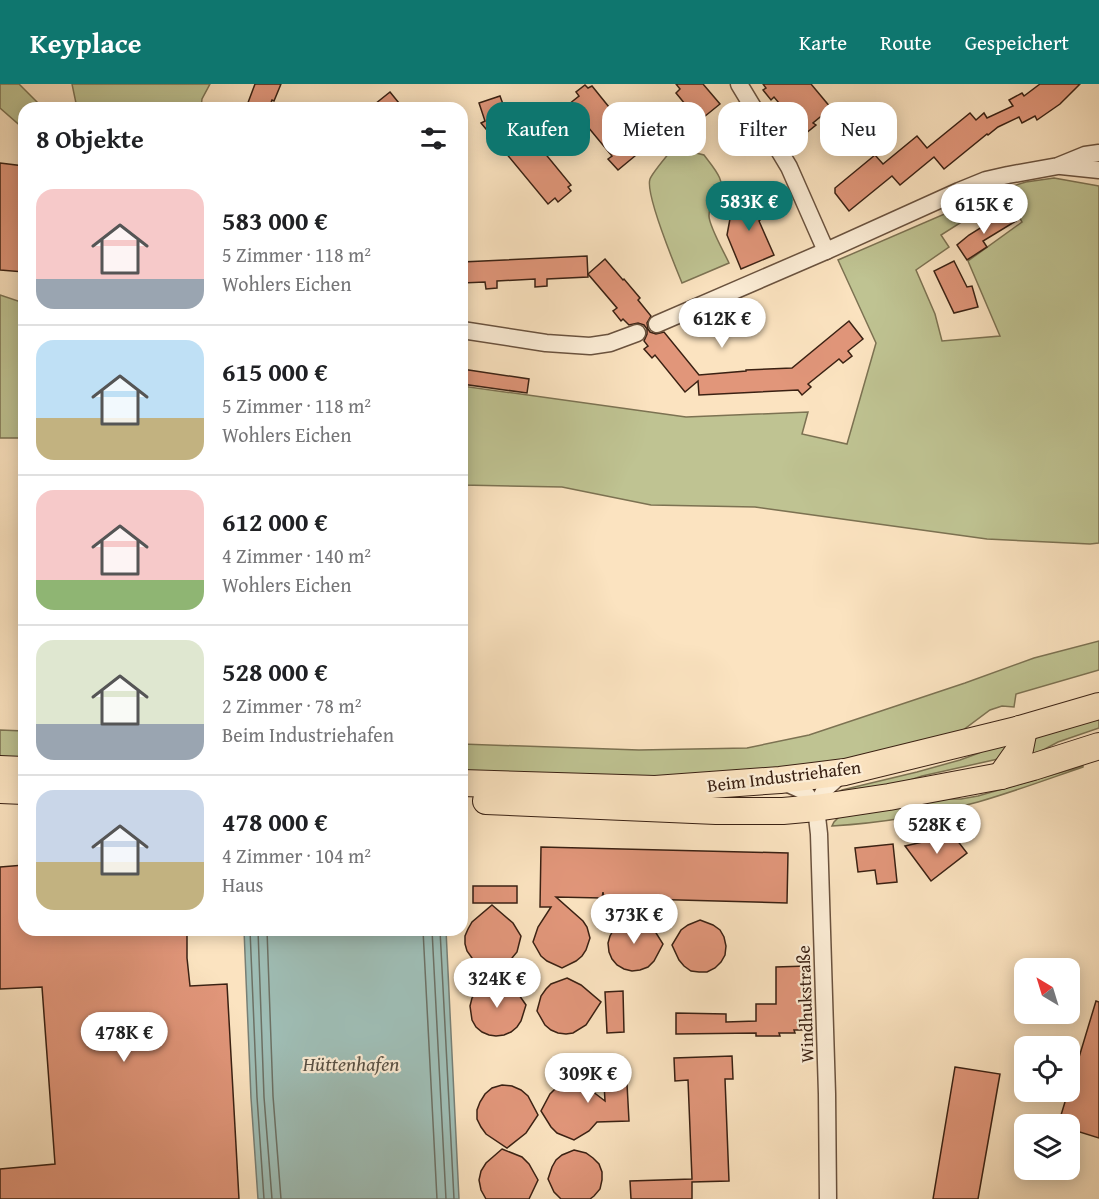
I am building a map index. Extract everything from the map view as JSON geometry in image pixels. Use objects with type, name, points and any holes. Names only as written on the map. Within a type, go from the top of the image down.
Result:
[{"type":"main road","name":"Beim Industriehafen","points":[[468,783],[655,789],[780,780],[845,772],[1020,729],[1099,706]]},
{"type":"main road","points":[[1001,776],[1020,749],[1023,734],[1020,729]]},
{"type":"main road","name":"Beim Industriehafen","points":[[468,800],[716,811],[783,811],[889,797],[1001,776],[1099,746]]},
{"type":"main road","points":[[0,769],[18,770]]},
{"type":"main road","points":[[0,790],[18,791]]},
{"type":"street","points":[[739,84],[789,167],[826,251]]},
{"type":"street","points":[[657,324],[986,180],[1058,166],[1085,155],[1099,153]]},
{"type":"street","points":[[1058,166],[1099,170]]},
{"type":"street","points":[[468,331],[546,343],[590,346],[610,343],[637,333]]},
{"type":"street","points":[[780,780],[804,791],[816,808],[825,789],[845,772]]},
{"type":"street","name":"Windhukstraße","points":[[816,808],[821,867],[828,1199]]},
{"type":"green space","points":[[0,84],[19,84],[37,102],[18,102],[18,124],[0,108]]},
{"type":"green space","points":[[72,84],[210,84],[202,102],[76,102]]},
{"type":"green space","points":[[667,156],[705,156],[715,169],[722,185],[719,196],[711,206],[709,216],[729,263],[682,283],[652,199],[650,179]]},
{"type":"green space","points":[[1054,178],[1099,186],[1099,543],[987,539],[755,507],[651,505],[562,487],[468,485],[468,387],[686,417],[808,412],[802,434],[847,444],[876,343],[838,260],[963,206],[968,218],[941,235],[949,247],[916,270],[935,314],[942,341],[1000,336],[968,261],[1022,222],[1003,189],[1026,182]]},
{"type":"green space","points":[[0,295],[18,301],[18,438],[0,438]]},
{"type":"green space","points":[[1099,641],[1099,670],[1016,694],[1014,707],[1002,706],[990,710],[959,733],[820,767],[642,778],[468,771],[468,744],[639,750],[747,748],[809,735],[1034,658]]},
{"type":"green space","points":[[1099,712],[1099,728],[1058,742],[1030,757],[1035,732]]},
{"type":"green space","points":[[0,730],[18,731],[18,760],[0,759]]},
{"type":"green space","points":[[1013,741],[998,759],[922,776],[889,787],[838,792],[960,760],[993,745]]},
{"type":"green space","points":[[1083,766],[1017,790],[960,807],[905,818],[832,826],[839,817],[931,799],[961,799],[978,796]]},
{"type":"water","name":"Hüttenhafen","points":[[244,936],[446,936],[459,1199],[258,1199]]},
{"type":"building","points":[[255,84],[281,84],[274,101],[248,102]]},
{"type":"building","points":[[676,84],[703,84],[718,102],[718,106],[706,115],[706,102],[683,102],[676,93],[680,89]]},
{"type":"building","points":[[763,84],[811,84],[826,102],[820,102],[820,117],[813,123],[816,125],[808,132],[808,102],[778,102],[774,97],[771,100],[763,90],[766,88]]},
{"type":"building","points":[[1040,84],[1080,84],[1060,104],[1037,120],[1035,116],[1022,123],[1019,117],[998,127],[944,169],[934,157],[900,185],[892,176],[849,211],[835,193],[835,188],[874,156],[883,164],[893,156],[897,156],[897,152],[917,136],[927,148],[970,113],[976,120],[984,113],[987,118],[1013,106],[1009,100],[1022,93],[1024,96]]},
{"type":"building","points":[[585,85],[588,88],[592,86],[605,102],[602,102],[602,144],[590,129],[590,102],[572,102],[579,96],[576,92]]},
{"type":"building","points":[[390,92],[398,102],[378,102]]},
{"type":"building","points":[[500,96],[502,102],[486,102],[486,129],[481,123],[485,121],[479,103]]},
{"type":"building","points":[[508,156],[547,156],[571,185],[568,187],[571,191],[558,202],[555,198],[548,204]]},
{"type":"building","points":[[612,156],[635,156],[618,170],[608,159]]},
{"type":"building","points":[[0,163],[18,165],[18,272],[0,270]]},
{"type":"building","points":[[749,192],[769,212],[759,221],[774,255],[741,269],[727,235],[732,208]]},
{"type":"building","points":[[1009,210],[1016,221],[983,241],[987,247],[967,260],[957,245]]},
{"type":"building","points":[[587,256],[588,277],[547,279],[547,286],[535,287],[535,279],[497,281],[497,288],[486,289],[485,282],[468,283],[468,262]]},
{"type":"building","points":[[605,259],[640,298],[638,300],[651,316],[647,323],[650,332],[656,334],[664,332],[699,375],[792,368],[849,321],[863,339],[848,351],[852,356],[843,363],[839,359],[808,384],[811,387],[802,395],[798,390],[699,395],[698,381],[685,392],[655,355],[652,358],[644,349],[648,346],[644,341],[647,329],[644,325],[638,323],[629,325],[623,319],[621,321],[613,311],[617,308],[588,274]]},
{"type":"building","points":[[954,261],[967,287],[972,286],[978,307],[954,313],[934,271]]},
{"type":"building","points":[[468,370],[529,379],[527,393],[468,385]]},
{"type":"building","points":[[953,835],[967,853],[931,881],[905,846]]},
{"type":"building","points":[[893,844],[897,882],[877,884],[875,870],[858,872],[855,848]]},
{"type":"building","points":[[541,847],[788,853],[787,903],[604,898],[603,892],[602,898],[556,897],[583,921],[590,938],[582,956],[562,968],[541,956],[533,942],[538,927],[551,907],[540,907]]},
{"type":"building","points":[[18,866],[18,936],[187,936],[190,986],[227,984],[239,1199],[0,1199],[0,1169],[55,1164],[42,987],[0,989],[0,867]]},
{"type":"building","points":[[473,886],[517,886],[517,903],[473,903]]},
{"type":"building","points":[[492,905],[513,923],[521,936],[517,952],[506,963],[492,970],[477,963],[467,951],[465,944],[465,936],[468,936],[472,922]]},
{"type":"building","points":[[633,919],[653,928],[663,944],[648,967],[632,971],[617,965],[609,952],[608,943],[614,929],[621,923]]},
{"type":"building","points":[[700,920],[720,930],[726,946],[721,962],[707,972],[691,971],[684,966],[672,945],[681,930]]},
{"type":"building","points":[[807,966],[808,1030],[779,1033],[780,1036],[756,1036],[756,1033],[676,1034],[676,1013],[726,1014],[726,1022],[756,1021],[756,1004],[776,1004],[776,967]]},
{"type":"building","points":[[567,978],[581,985],[601,1002],[586,1025],[573,1033],[566,1034],[551,1030],[545,1025],[537,1011],[541,996],[546,989],[551,984]]},
{"type":"building","points":[[496,980],[517,992],[526,1005],[517,1027],[504,1035],[496,1036],[482,1032],[476,1027],[472,1020],[470,1006],[476,992]]},
{"type":"building","points":[[623,991],[624,1032],[607,1033],[605,992]]},
{"type":"building","points":[[1096,1001],[1099,1002],[1099,1138],[1080,1132],[1080,1114],[1061,1114],[1065,1102],[1080,1102],[1080,1054]]},
{"type":"building","points":[[732,1056],[733,1079],[725,1079],[729,1181],[692,1182],[692,1199],[631,1199],[630,1181],[692,1179],[688,1080],[675,1081],[674,1058]]},
{"type":"building","points":[[626,1065],[629,1121],[597,1122],[589,1131],[574,1140],[557,1133],[551,1127],[541,1111],[550,1094],[557,1087],[575,1082],[584,1085],[605,1101],[603,1066]]},
{"type":"building","points":[[955,1067],[1000,1074],[978,1199],[933,1199]]},
{"type":"building","points":[[502,1085],[521,1090],[528,1096],[538,1115],[526,1133],[507,1148],[486,1134],[477,1119],[477,1110],[485,1094],[492,1088]]},
{"type":"building","points":[[502,1149],[522,1157],[538,1180],[529,1199],[486,1199],[481,1190],[479,1180],[481,1171],[486,1163]]},
{"type":"building","points":[[574,1150],[586,1153],[593,1158],[599,1164],[602,1172],[600,1189],[590,1199],[561,1199],[554,1192],[548,1179],[556,1160]]}]
